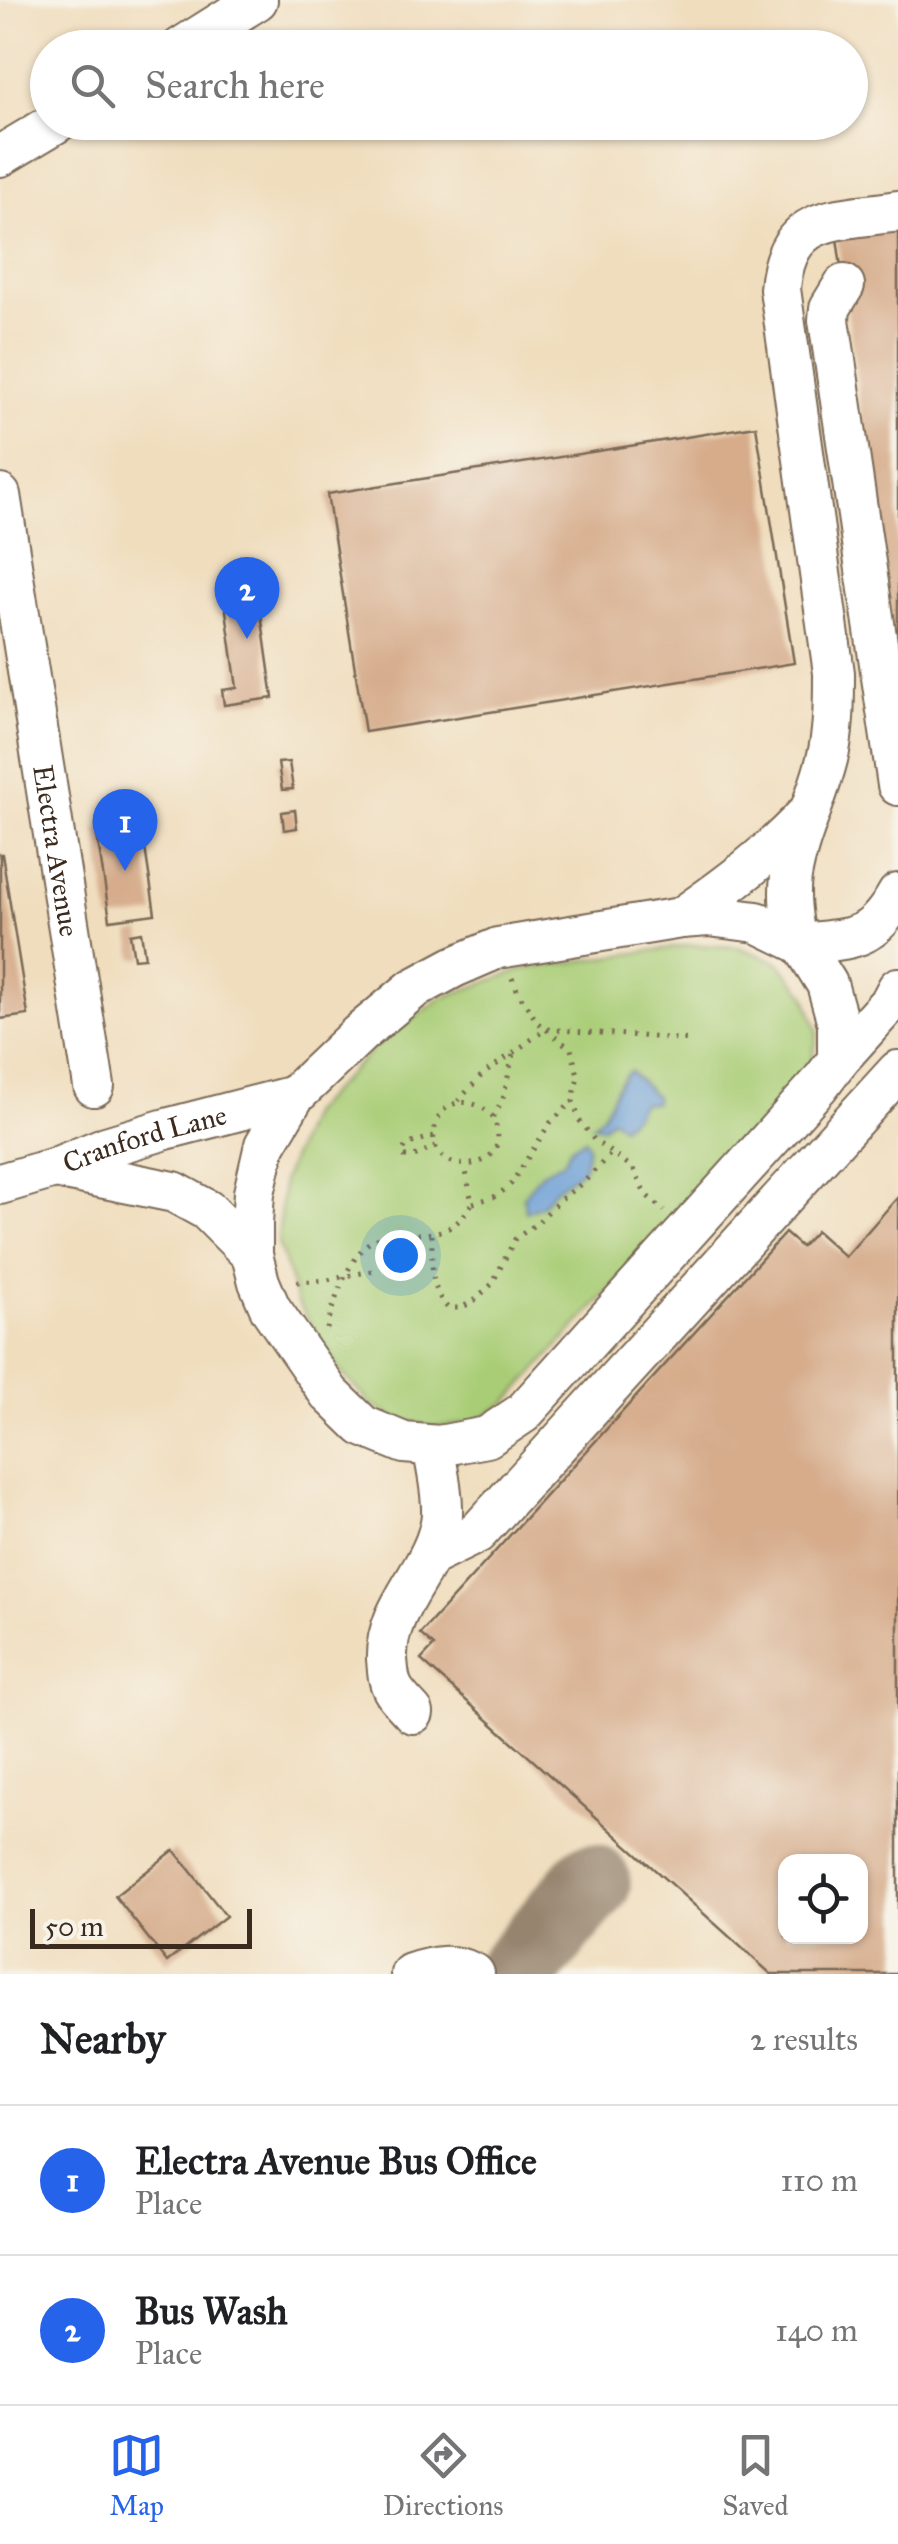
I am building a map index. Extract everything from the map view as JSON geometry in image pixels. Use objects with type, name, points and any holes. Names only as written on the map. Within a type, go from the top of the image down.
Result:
[{"type":"lane","points":[[210,30],[257,0]]},
{"type":"lane","points":[[0,156],[30,138]]},
{"type":"lane","points":[[828,1072],[838,1023],[827,984],[798,942],[790,899],[791,877],[807,814],[828,753],[835,715],[834,673],[780,289],[781,271],[786,253],[799,236],[816,225],[898,212]]},
{"type":"lane","points":[[844,285],[830,308],[829,320],[898,785]]},
{"type":"lane","name":"Electra Avenue","points":[[0,494],[12,646],[94,1086]]},
{"type":"lane","points":[[681,918],[749,870],[807,814]]},
{"type":"lane","points":[[898,894],[864,936],[798,942],[757,922],[709,916],[681,918],[498,948],[413,989],[294,1096],[264,1145],[254,1193],[252,1255],[270,1308],[329,1394],[363,1426],[404,1444],[433,1446],[487,1437],[522,1413],[788,1119],[898,988]]},
{"type":"lane","points":[[430,1556],[477,1532],[898,1071]]},
{"type":"lane","points":[[828,1072],[871,1102]]},
{"type":"lane","name":"Cranford Lane","points":[[0,1184],[166,1128],[294,1096]]},
{"type":"lane","points":[[788,1119],[827,1150]]},
{"type":"lane","points":[[55,1168],[174,1192],[207,1210],[252,1255]]},
{"type":"lane","points":[[413,1713],[393,1690],[387,1646],[393,1618],[430,1556],[442,1516],[433,1446]]},
{"type":"lane","points":[[411,1974],[441,1966],[459,1967],[474,1974]]},
{"type":"path","points":[[498,948],[519,994],[538,1023],[571,1049],[578,1075],[573,1101],[580,1120],[595,1140],[633,1168],[645,1194],[685,1232]]},
{"type":"path","points":[[456,1103],[477,1104],[498,1126],[495,1148],[489,1156],[465,1166],[450,1162],[436,1146],[435,1125],[440,1116],[482,1075],[546,1029],[694,1040]]},
{"type":"path","points":[[493,1117],[503,1099],[514,1050]]},
{"type":"path","points":[[472,1203],[497,1196],[511,1184],[550,1123],[573,1101]]},
{"type":"path","points":[[434,1136],[406,1145],[403,1152],[405,1157],[412,1157],[436,1146]]},
{"type":"path","points":[[432,1235],[432,1275],[440,1300],[448,1308],[460,1308],[492,1284],[514,1240],[585,1181],[611,1152]]},
{"type":"path","points":[[302,1355],[325,1340],[350,1265],[366,1245],[376,1239],[432,1235],[467,1212],[472,1203],[465,1166]]},
{"type":"path","points":[[289,1282],[328,1280],[376,1270]]},
{"type":"green space","points":[[691,945],[738,947],[778,962],[805,994],[818,1032],[810,1072],[506,1403],[473,1422],[436,1427],[396,1419],[371,1404],[339,1370],[297,1302],[278,1242],[283,1180],[309,1114],[374,1048],[441,998],[524,969]]},
{"type":"water","points":[[630,1071],[655,1096],[655,1103],[642,1103],[622,1126],[612,1118],[602,1127],[592,1125],[603,1115]]},
{"type":"water","points":[[585,1139],[588,1146],[584,1168],[554,1190],[542,1205],[526,1212],[523,1197],[541,1173],[563,1162],[571,1147]]},
{"type":"building","points":[[898,222],[898,660],[896,660],[836,231]]},
{"type":"building","points":[[756,426],[794,663],[365,732],[327,494]]},
{"type":"building","points":[[257,585],[273,698],[224,705],[222,690],[237,688],[223,590]]},
{"type":"building","points":[[289,762],[293,789],[282,790],[278,763]]},
{"type":"building","points":[[295,810],[297,828],[284,830],[282,812]]},
{"type":"building","points":[[141,821],[155,914],[110,920],[96,828]]},
{"type":"building","points":[[0,854],[28,1015],[0,1019]]},
{"type":"building","points":[[141,932],[145,958],[134,959],[130,934]]},
{"type":"building","points":[[898,1197],[898,1974],[771,1974],[421,1660],[434,1646],[420,1634],[785,1233],[801,1247],[816,1231],[845,1257]]},
{"type":"building","points":[[174,1850],[226,1916],[167,1962],[115,1896]]},
{"type":"taxiway","points":[[514,1974],[591,1883]]},
{"type":"place","name":"Bus Wash","points":[[247,639]]},
{"type":"place","name":"Electra Avenue Bus Office","points":[[125,871]]}]
